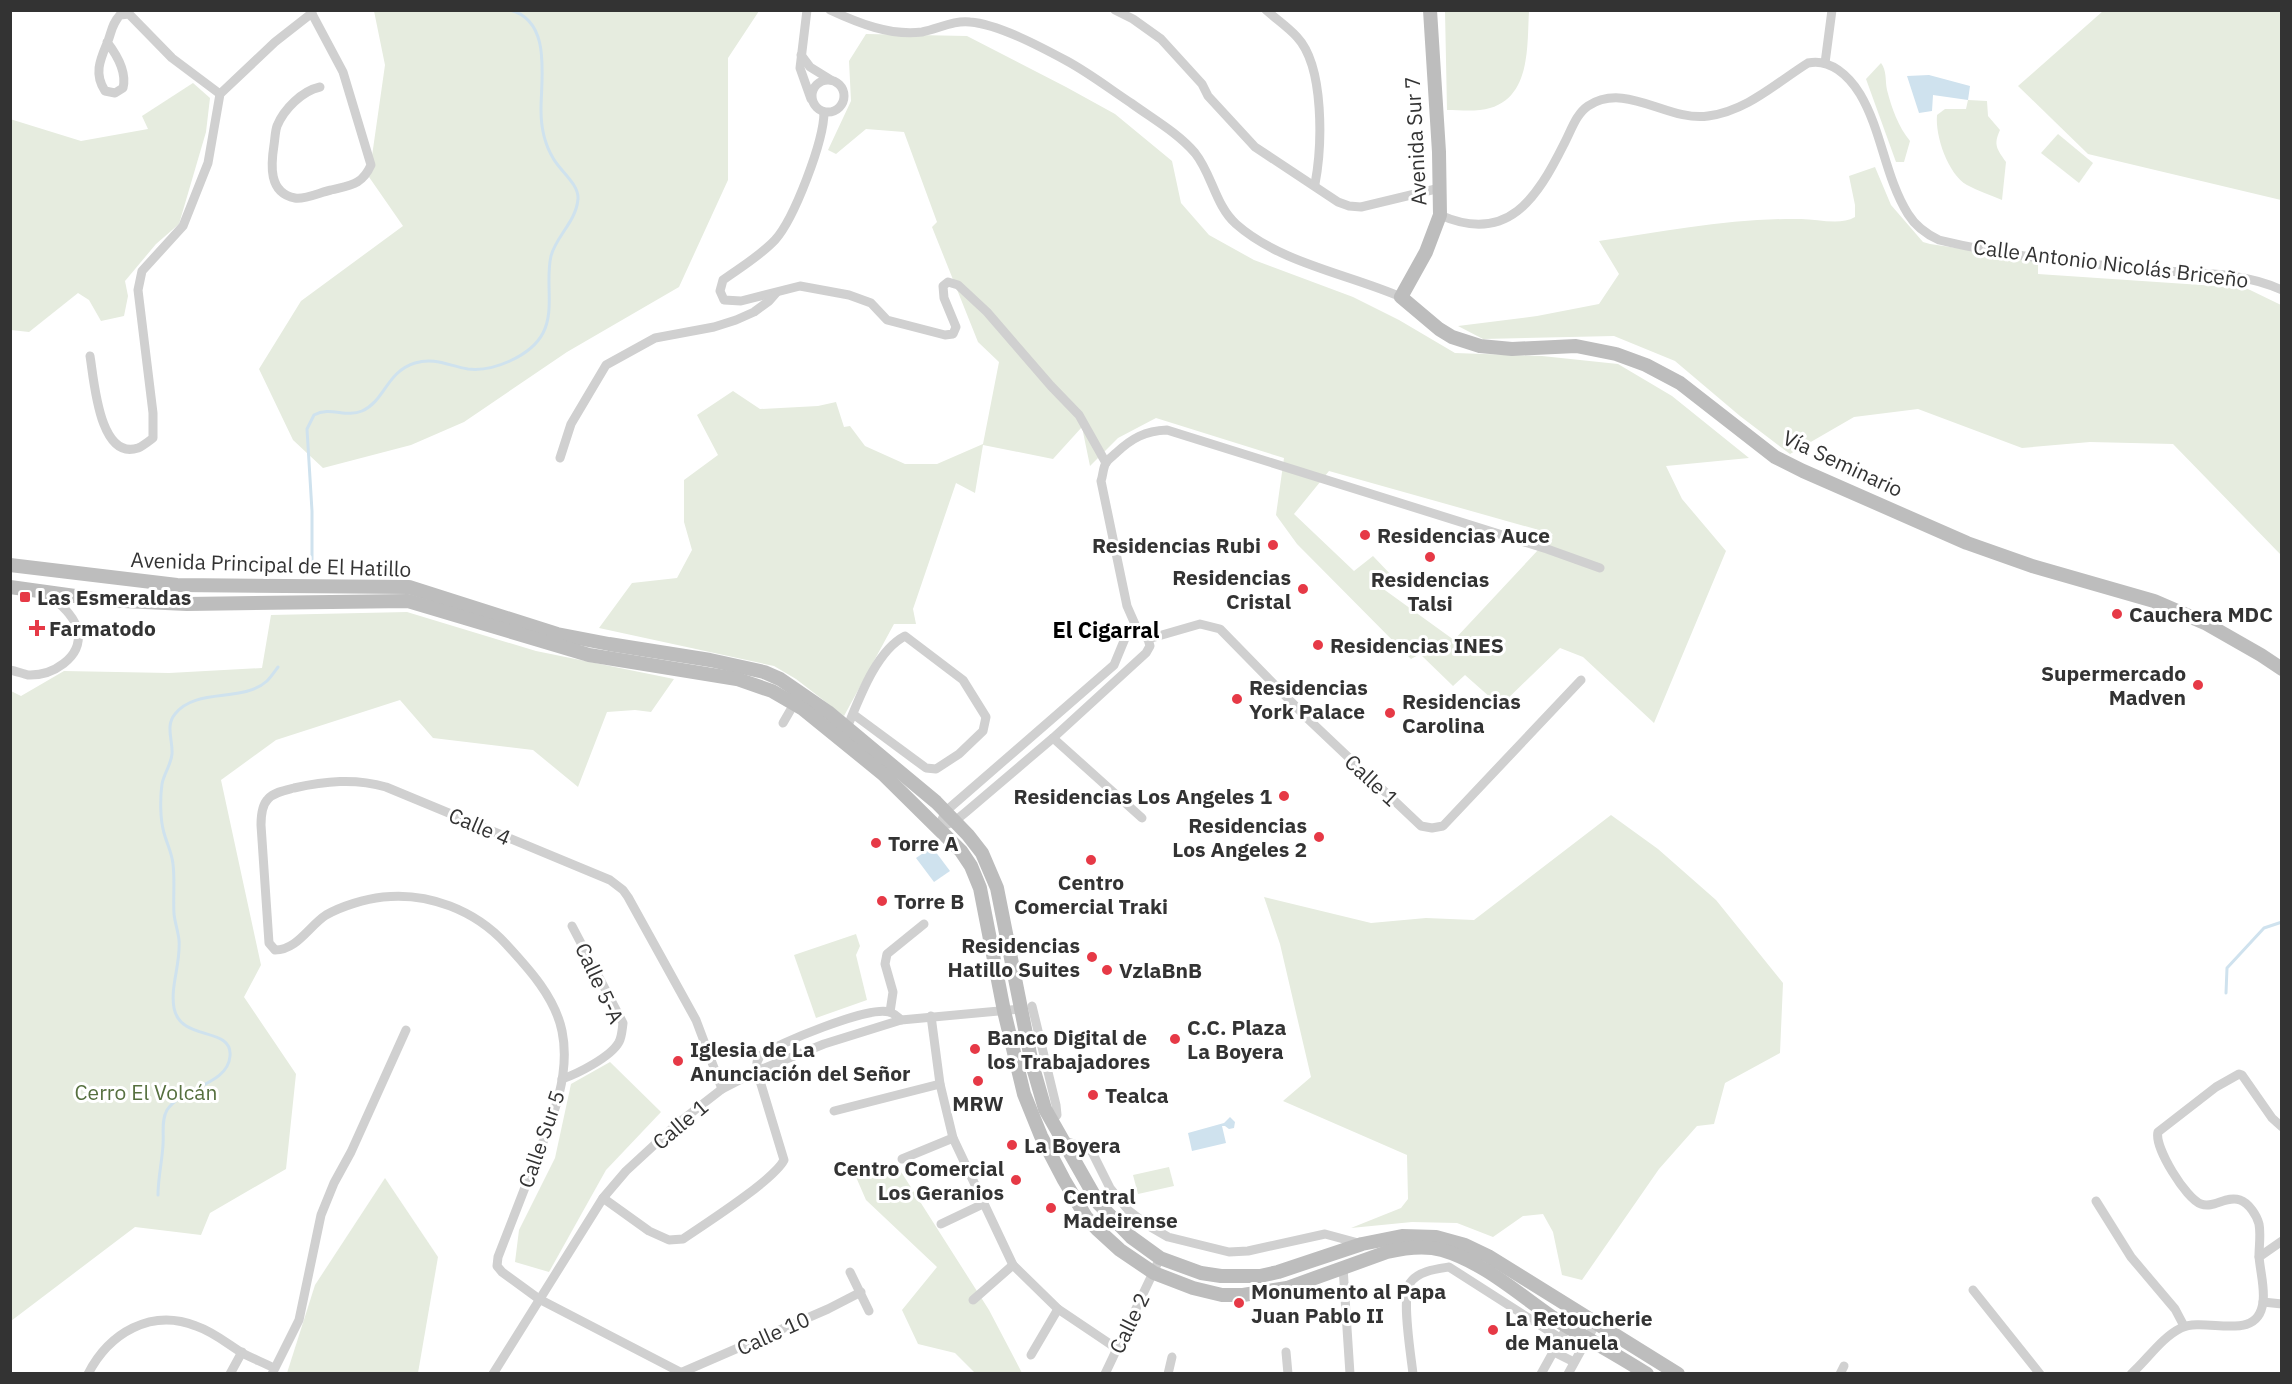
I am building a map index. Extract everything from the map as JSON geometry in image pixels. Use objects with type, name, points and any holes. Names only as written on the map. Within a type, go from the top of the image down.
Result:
[{"type":"main road","name":"Avenida Sur 7","points":[[1401,297],[1426,252],[1440,215],[1430,10]]},
{"type":"main road","name":"Vía Seminario","points":[[1401,297],[1439,329],[1452,337],[1480,346],[1512,349],[1576,346],[1610,352],[1646,365],[1680,383],[1775,457],[1803,471],[1967,543],[2032,566],[2154,601],[2205,624],[2282,669]]},
{"type":"main road","name":"Avenida Principal de El Hatillo","points":[[10,565],[177,585],[409,587],[557,633],[609,645],[710,660],[764,672],[780,679],[803,693],[847,728],[950,816],[982,854],[997,888],[1026,1008],[1039,1090],[1062,1140],[1081,1169],[1099,1204],[1131,1238],[1160,1257],[1201,1273],[1221,1276],[1260,1276],[1362,1244],[1402,1236],[1424,1235],[1465,1245],[1514,1271],[1678,1374]]},
{"type":"main road","name":"Avenida Principal de El Hatillo","points":[[10,586],[104,600],[188,604],[408,601],[589,655],[754,683],[794,704],[883,774],[961,851],[971,866],[980,888],[1004,1011],[1024,1094],[1041,1136],[1086,1217],[1120,1250],[1154,1273],[1207,1292],[1243,1295],[1287,1288],[1402,1248],[1439,1250],[1484,1270],[1564,1332],[1587,1337],[1647,1374]]},
{"type":"street","points":[[801,55],[810,67],[840,85],[843,90],[843,105],[834,112],[824,112],[815,106],[800,68],[801,55],[807,10]]},
{"type":"street","points":[[830,10],[893,32],[922,32],[964,21],[986,24],[1046,50],[1086,72],[1178,135],[1196,154],[1225,212],[1235,223],[1258,240],[1329,272],[1401,297]]},
{"type":"street","points":[[1115,10],[1161,39],[1202,84],[1208,96],[1255,147],[1293,174],[1315,184],[1338,202],[1361,207],[1440,188]]},
{"type":"street","points":[[1266,10],[1299,38],[1312,65],[1318,94],[1320,140],[1315,184]]},
{"type":"street","points":[[1440,215],[1457,223],[1482,225],[1514,213],[1526,204],[1545,182],[1580,113],[1598,101],[1624,98],[1696,117],[1709,116],[1747,104],[1808,63],[1825,63],[1832,10]]},
{"type":"street","points":[[90,356],[97,404],[104,428],[114,441],[125,449],[139,448],[153,438],[153,413],[138,290],[142,271],[183,226],[208,163],[220,94],[275,42],[311,12],[343,72],[371,165],[365,177],[350,185],[296,198],[282,192],[273,181],[271,164],[277,126],[292,105],[308,90],[320,87]]},
{"type":"street","points":[[107,42],[114,51],[125,79],[123,88],[115,93],[105,91],[100,84],[101,51],[107,42],[111,24],[120,15],[129,14],[172,58],[220,94]]},
{"type":"street","name":"Calle Antonio Nicolás Briceño","points":[[1825,63],[1840,71],[1860,93],[1908,214],[1924,232],[1939,240],[2068,262],[2186,273],[2229,274],[2265,282],[2282,290]]},
{"type":"street","points":[[813,101],[813,90],[816,85],[831,80]]},
{"type":"street","points":[[824,112],[821,139],[785,228],[762,253],[723,280],[720,291],[724,300],[733,302],[800,286],[871,303],[887,320],[945,335],[952,334],[956,327],[944,298],[943,286],[948,282],[958,285],[987,312],[1079,415],[1106,463]]},
{"type":"street","points":[[560,458],[571,424],[606,365],[655,338],[714,327],[736,320],[769,302],[776,292]]},
{"type":"street","points":[[950,816],[1053,738],[1146,653],[1150,646],[1148,639],[1138,632],[1127,606],[1101,481],[1106,463],[1129,441],[1142,434],[1167,430],[1600,568]]},
{"type":"street","points":[[10,670],[29,675],[43,672],[59,667],[75,652],[78,632],[74,621],[66,609],[47,592]]},
{"type":"street","name":"Calle 1","points":[[1148,639],[1200,624],[1220,629],[1308,719],[1412,818],[1421,826],[1432,828],[1443,826],[1581,680]]},
{"type":"street","points":[[938,828],[1114,666],[1126,636],[1138,632]]},
{"type":"street","points":[[847,728],[858,699],[883,656],[894,642],[905,636],[963,680],[986,717],[983,731],[959,754],[936,769],[926,768],[853,714]]},
{"type":"street","points":[[1114,666],[1123,674]]},
{"type":"street","points":[[783,723],[794,704]]},
{"type":"street","points":[[1053,738],[1142,818]]},
{"type":"street","name":"Calle 4","points":[[275,950],[269,943],[261,825],[261,814],[268,799],[280,792],[321,782],[359,781],[386,787],[610,880],[623,890],[682,988],[722,1089]]},
{"type":"street","name":"Calle Sur 5","points":[[275,950],[286,950],[326,915],[364,901],[382,897],[406,896],[430,899],[481,921],[500,937],[544,989],[562,1031],[564,1060],[562,1079],[545,1137],[498,1257],[497,1266],[539,1299]]},
{"type":"street","points":[[890,1012],[893,992],[885,964],[887,954],[924,924]]},
{"type":"street","name":"Calle 5-A","points":[[562,1079],[583,1071],[618,1046],[622,1037],[623,1023],[572,926]]},
{"type":"street","name":"Calle 1","points":[[493,1374],[603,1198],[626,1171],[677,1124],[722,1089],[757,1071],[824,1044],[901,1020],[1026,1008]]},
{"type":"street","points":[[603,1198],[649,1231],[669,1240],[683,1239],[781,1167],[784,1160],[757,1071],[757,1062],[766,1052],[843,1020],[868,1013],[890,1012],[901,1020]]},
{"type":"street","points":[[931,1016],[940,1084],[953,1138],[1013,1264],[1058,1309],[1116,1348]]},
{"type":"street","points":[[88,1374],[99,1354],[115,1339],[136,1325],[149,1321],[181,1321],[197,1326],[238,1348],[273,1371],[299,1320],[321,1215],[406,1030]]},
{"type":"street","points":[[2136,1372],[2172,1333],[2184,1326],[2239,1326],[2251,1323],[2257,1318],[2263,1302],[2259,1224],[2250,1208],[2241,1200],[2226,1199],[2210,1205],[2198,1203],[2174,1174],[2156,1138],[2158,1132],[2216,1087],[2239,1074],[2242,1075],[2272,1118],[2282,1127]]},
{"type":"street","points":[[834,1111],[940,1084]]},
{"type":"street","points":[[903,1159],[953,1138]]},
{"type":"street","points":[[1062,1140],[1092,1152],[1110,1188],[1128,1210],[1168,1237],[1229,1252],[1248,1251],[1325,1233],[1362,1244]]},
{"type":"street","points":[[2096,1201],[2131,1257],[2175,1309],[2184,1326]]},
{"type":"street","points":[[941,1224],[983,1204]]},
{"type":"street","points":[[2259,1257],[2282,1241]]},
{"type":"street","name":"Calle 2","points":[[1105,1374],[1160,1257]]},
{"type":"street","points":[[973,1300],[1013,1264]]},
{"type":"street","points":[[1343,1267],[1350,1374]]},
{"type":"street","points":[[1413,1374],[1406,1300],[1410,1283],[1428,1270],[1449,1267],[1564,1332]]},
{"type":"street","points":[[850,1272],[869,1311]]},
{"type":"street","points":[[1972,1290],[2040,1374]]},
{"type":"street","name":"Calle 10","points":[[539,1299],[679,1373],[828,1309],[861,1292]]},
{"type":"street","points":[[2263,1302],[2282,1304]]},
{"type":"street","points":[[1031,1355],[1058,1309]]},
{"type":"street","points":[[1541,1374],[1576,1311]]},
{"type":"street","points":[[1568,1374],[1596,1323]]},
{"type":"street","points":[[230,1374],[242,1352]]},
{"type":"street","points":[[1286,1352],[1288,1374]]},
{"type":"street","points":[[1554,1352],[1574,1362]]},
{"type":"street","points":[[1168,1374],[1172,1357]]},
{"type":"green space","points":[[374,11],[759,11],[728,58],[728,180],[679,287],[567,352],[464,422],[411,445],[323,468],[293,440],[259,369],[301,301],[403,226],[369,177],[385,65]]},
{"type":"green space","points":[[1445,11],[1529,11],[1524,68],[1513,93],[1503,102],[1480,110],[1447,110]]},
{"type":"green space","points":[[2103,11],[2281,11],[2281,200],[2088,154],[2018,86]]},
{"type":"green space","points":[[866,34],[967,36],[1115,114],[1172,161],[1181,203],[1209,235],[1254,260],[1353,297],[1399,320],[1455,353],[1542,356],[1618,364],[1672,396],[1749,458],[1666,466],[1682,499],[1726,551],[1654,723],[1583,657],[1560,648],[1500,706],[1465,675],[1453,686],[1420,654],[1411,659],[1297,544],[1276,515],[1284,458],[1156,418],[1118,438],[1090,466],[1082,427],[1053,459],[983,445],[975,493],[956,483],[913,609],[916,624],[894,624],[844,716],[796,679],[774,666],[599,628],[632,583],[677,578],[692,550],[684,522],[684,480],[718,455],[697,415],[733,391],[760,409],[818,406],[836,402],[844,427],[850,426],[865,446],[905,464],[937,464],[983,444],[999,362],[978,342],[932,227],[937,222],[904,132],[866,129],[836,154],[828,150],[851,101],[849,61]],"holes":[[[1329,471],[1553,534],[1454,640],[1382,588],[1394,578],[1373,556],[1354,571],[1294,514]]]},
{"type":"green space","points":[[1881,63],[1893,111],[1910,141],[1904,162],[1896,162],[1866,79]]},
{"type":"green space","points":[[193,83],[210,98],[206,132],[179,224],[156,244],[125,281],[128,296],[124,316],[101,321],[89,300],[78,293],[29,332],[11,330],[10,119],[81,141],[148,129],[142,116]]},
{"type":"green space","points":[[1968,100],[1987,101],[1988,116],[2000,130],[1997,147],[2006,162],[2002,200],[1960,180],[1944,154],[1938,133],[1937,115],[1945,109],[1966,109]]},
{"type":"green space","points":[[2058,134],[2093,163],[2079,183],[2041,153]]},
{"type":"green space","points":[[1875,167],[1891,205],[1923,242],[2038,260],[2038,274],[2246,288],[2281,305],[2281,555],[2173,444],[2090,442],[2022,448],[1918,409],[1854,417],[1790,454],[1740,416],[1675,361],[1614,336],[1483,339],[1458,326],[1537,316],[1599,304],[1619,274],[1599,241],[1750,221],[1801,219],[1836,222],[1849,220],[1855,217],[1855,205],[1849,176]]},
{"type":"green space","name":"Cerro El Volcán","points":[[407,612],[536,651],[674,679],[651,712],[635,710],[607,712],[578,787],[533,750],[433,738],[400,700],[276,740],[221,780],[261,965],[244,997],[296,1074],[286,1169],[210,1213],[201,1235],[135,1227],[11,1321],[11,691],[21,696],[64,671],[169,673],[262,668],[271,615]]},
{"type":"green space","points":[[1611,815],[1658,849],[1716,900],[1783,983],[1780,1053],[1725,1083],[1714,1124],[1697,1126],[1659,1169],[1582,1280],[1562,1275],[1553,1232],[1543,1214],[1523,1216],[1493,1237],[1457,1223],[1412,1222],[1351,1228],[1401,1208],[1408,1199],[1407,1155],[1283,1101],[1311,1077],[1280,944],[1264,897],[1371,923],[1426,918],[1474,920]]},
{"type":"green space","points":[[856,934],[860,946],[856,955],[867,1000],[816,1018],[794,955]]},
{"type":"green space","points":[[610,1062],[661,1112],[606,1170],[549,1272],[515,1262],[519,1230],[555,1158],[571,1084]]},
{"type":"green space","points":[[898,1167],[989,1310],[1022,1373],[975,1373],[955,1353],[918,1344],[902,1310],[937,1267],[866,1200],[856,1177]]},
{"type":"green space","points":[[1169,1167],[1174,1186],[1138,1194],[1133,1175]]},
{"type":"green space","points":[[385,1178],[438,1257],[418,1373],[287,1373],[315,1285]]},
{"type":"water","points":[[1929,75],[1970,86],[1968,100],[1933,95],[1932,111],[1919,113],[1907,76]]},
{"type":"water","points":[[932,847],[950,871],[934,882],[916,858]]},
{"type":"water","points":[[1230,1117],[1235,1122],[1234,1128],[1229,1129],[1222,1126],[1226,1143],[1192,1151],[1188,1133],[1224,1123]]},
{"type":"waterway","points":[[312,562],[312,511],[307,429],[314,415],[326,412],[356,413],[362,411],[376,401],[405,367],[422,361],[436,361],[468,369],[500,365],[530,349],[547,324],[551,256],[574,215],[578,199],[576,188],[556,163],[547,147],[544,135],[541,110],[542,67],[538,38],[533,26],[523,16],[510,10]]},
{"type":"waterway","points":[[158,1195],[163,1123],[167,1110],[183,1096],[213,1080],[227,1066],[230,1056],[229,1047],[223,1041],[186,1026],[178,1019],[174,1008],[173,991],[179,940],[174,914],[172,860],[163,827],[161,808],[162,784],[172,754],[170,723],[175,714],[184,706],[195,701],[257,688],[267,681],[278,667]]},
{"type":"waterway","points":[[2226,993],[2227,968],[2264,928],[2282,922]]},
{"type":"place","name":"Residencias Auce","points":[[1365,535]]},
{"type":"place","name":"Residencias Rubi","points":[[1273,545]]},
{"type":"place","name":"Residencias Talsi","points":[[1430,557]]},
{"type":"place","name":"Residencias Cristal","points":[[1303,589]]},
{"type":"place","name":"Las Esmeraldas","points":[[25,597]]},
{"type":"place","name":"Cauchera MDC","points":[[2117,614]]},
{"type":"place","name":"Farmatodo","points":[[37,628]]},
{"type":"place","name":"Residencias INES","points":[[1318,645]]},
{"type":"place","name":"Supermercado Madven","points":[[2198,685]]},
{"type":"place","name":"Residencias York Palace","points":[[1237,699]]},
{"type":"place","name":"Residencias Carolina","points":[[1390,713]]},
{"type":"place","name":"Residencias Los Angeles 1","points":[[1284,796]]},
{"type":"place","name":"Residencias Los Angeles 2","points":[[1319,837]]},
{"type":"place","name":"Torre A","points":[[876,843]]},
{"type":"place","name":"Centro Comercial Traki","points":[[1091,860]]},
{"type":"place","name":"Torre B","points":[[882,901]]},
{"type":"place","name":"Residencias Hatillo Suites","points":[[1092,957]]},
{"type":"place","name":"VzlaBnB","points":[[1107,970]]},
{"type":"place","name":"C.C. Plaza La Boyera","points":[[1175,1039]]},
{"type":"place","name":"Banco Digital de los Trabajadores","points":[[975,1049]]},
{"type":"place","name":"Iglesia de La Anunciación del Señor","points":[[678,1061]]},
{"type":"place","name":"MRW","points":[[978,1081]]},
{"type":"place","name":"Tealca","points":[[1093,1095]]},
{"type":"place","name":"La Boyera","points":[[1012,1145]]},
{"type":"place","name":"Centro Comercial Los Geranios","points":[[1016,1180]]},
{"type":"place","name":"Central Madeirense","points":[[1051,1208]]},
{"type":"place","name":"Monumento al Papa Juan Pablo II","points":[[1239,1303]]},
{"type":"place","name":"La Retoucherie de Manuela","points":[[1493,1330]]},
{"type":"district","name":"El Cigarral","points":[[1106,629]]}]
